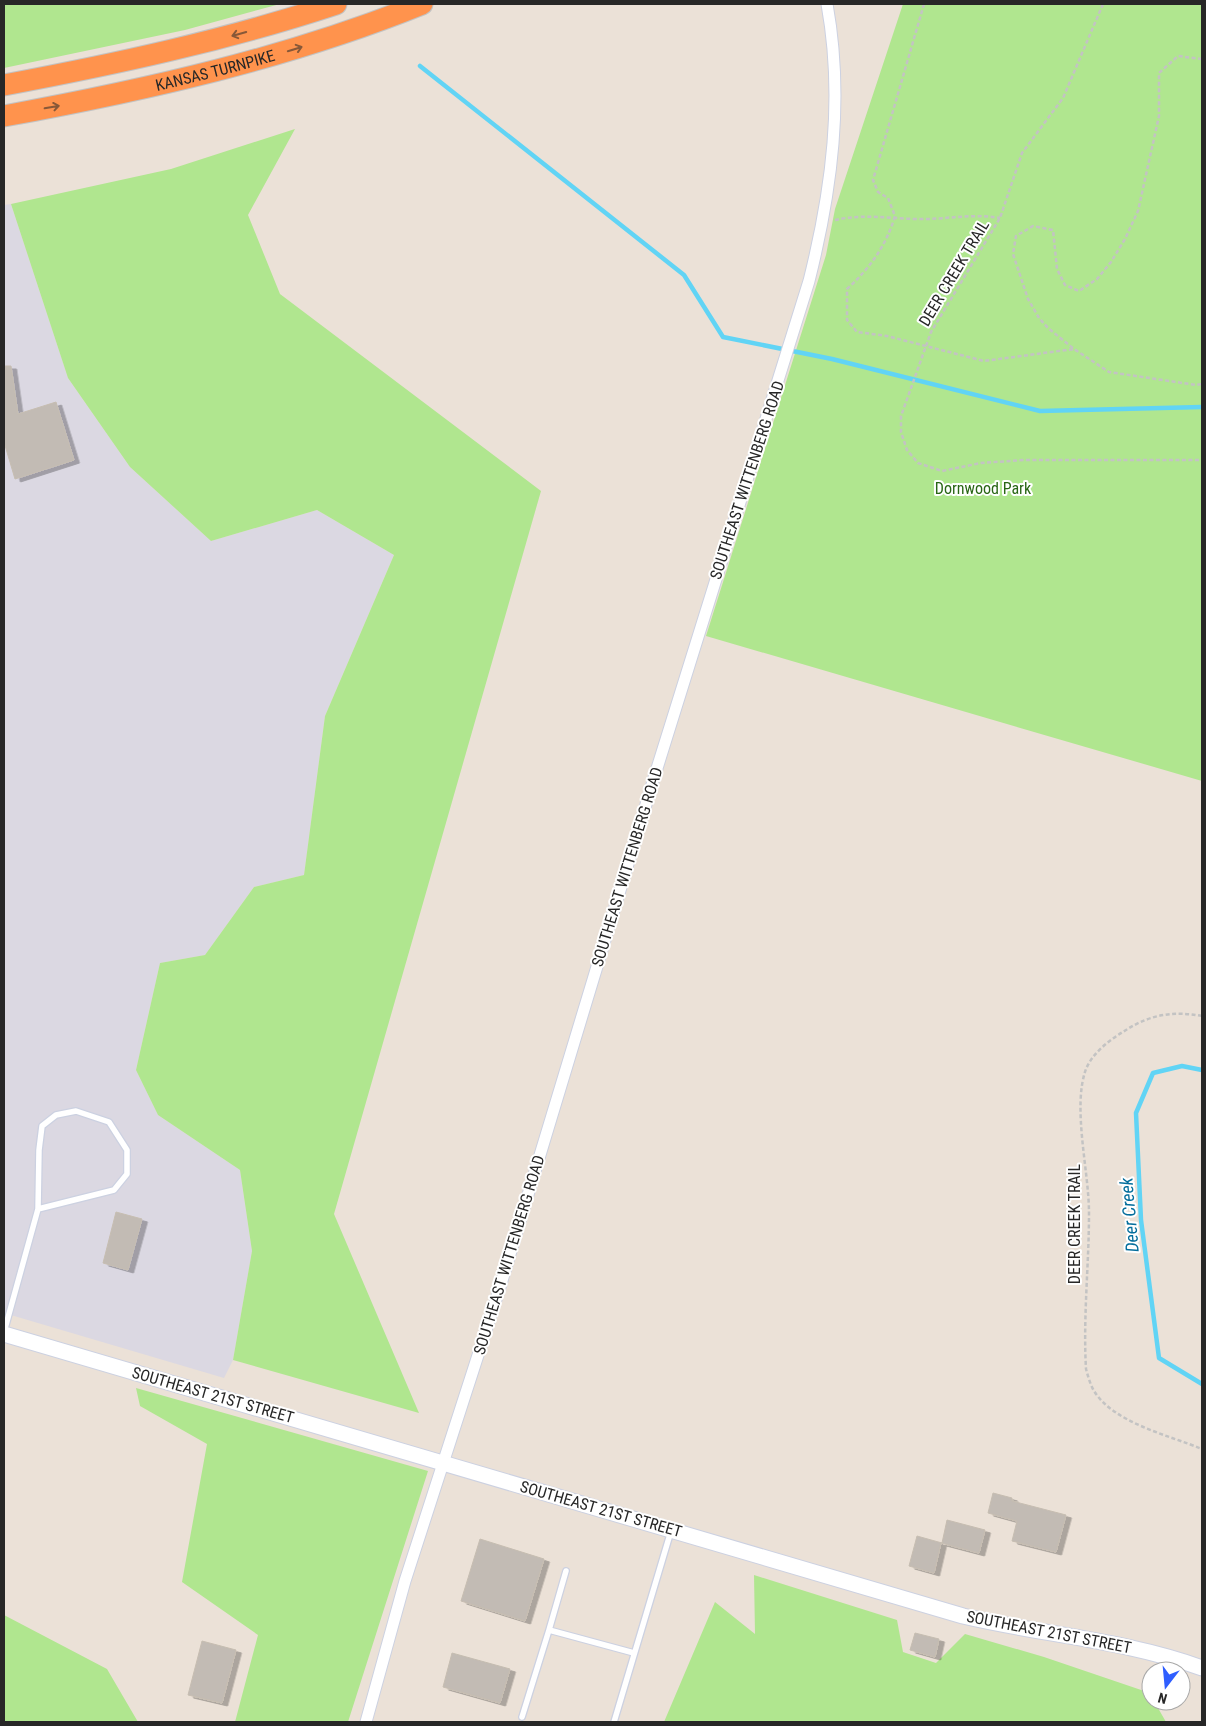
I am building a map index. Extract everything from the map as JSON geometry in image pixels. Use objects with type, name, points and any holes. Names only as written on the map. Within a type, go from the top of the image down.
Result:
[{"type":"highway","name":"KANSAS TURNPIKE","points":[[4,85],[91,68],[233,36],[336,4]]},
{"type":"highway","name":"KANSAS TURNPIKE","points":[[4,116],[156,86],[231,68],[322,40],[422,4]]},
{"type":"street","name":"SOUTHEAST WITTENBERG ROAD","points":[[366,1722],[405,1581],[507,1265],[657,768],[793,337],[823,223],[832,174],[836,124],[835,60],[827,4]]},
{"type":"street","name":"SOUTHEAST 21ST STREET","points":[[4,1334],[963,1616],[1010,1627],[1104,1641],[1150,1651],[1202,1668]]},
{"type":"lane","points":[[4,1334],[38,1209],[39,1150],[42,1126],[56,1116],[76,1111],[109,1122],[128,1150],[127,1174],[114,1190],[38,1209]]},
{"type":"lane","points":[[614,1722],[672,1529]]},
{"type":"lane","points":[[522,1717],[566,1571]]},
{"type":"lane","points":[[549,1630],[634,1653]]},
{"type":"path","points":[[924,4],[873,180],[878,192],[888,198],[895,216],[889,235],[880,252],[847,289],[847,320],[857,332],[886,336],[984,362],[1074,349]]},
{"type":"path","name":"DEER CREEK TRAIL","points":[[1103,4],[1063,98],[1022,153],[1000,218],[930,332],[901,416],[901,432],[907,450],[918,463],[942,471],[981,463],[1024,460],[1202,460]]},
{"type":"path","points":[[1202,59],[1178,56],[1159,72],[1158,116],[1138,211],[1126,239],[1097,279],[1079,290],[1065,285],[1057,269],[1053,230],[1033,226],[1016,236],[1013,254],[1028,298],[1043,323],[1074,349],[1109,372],[1196,385],[1202,384]]},
{"type":"path","points":[[823,223],[847,217],[895,216],[916,219],[978,214],[1000,218]]},
{"type":"path","name":"DEER CREEK TRAIL","points":[[1202,1016],[1180,1012],[1156,1015],[1125,1030],[1099,1050],[1087,1068],[1080,1091],[1089,1194],[1086,1369],[1094,1390],[1107,1407],[1121,1417],[1202,1449]]},
{"type":"shaded area","points":[[11,204],[68,378],[130,467],[211,541],[317,510],[394,555],[325,716],[304,875],[254,887],[205,955],[160,963],[136,1070],[158,1115],[240,1170],[252,1251],[233,1360],[224,1378],[4,1313],[4,205]]},
{"type":"green space","points":[[4,4],[280,4],[185,30],[4,68]]},
{"type":"green space","name":"Dornwood Park","points":[[903,4],[1202,4],[1202,781],[706,636],[826,255],[835,209]]},
{"type":"green space","points":[[295,129],[248,215],[280,294],[541,491],[334,1214],[419,1413],[233,1360],[252,1251],[240,1170],[158,1115],[136,1070],[160,963],[205,955],[254,887],[304,875],[325,716],[394,555],[317,510],[211,541],[130,467],[68,378],[11,204],[171,169]]},
{"type":"green space","points":[[136,1388],[428,1471],[348,1722],[235,1722],[258,1635],[182,1582],[207,1444],[140,1406]]},
{"type":"green space","points":[[754,1575],[897,1620],[903,1652],[936,1663],[965,1634],[1044,1657],[1141,1690],[1141,1711],[1160,1711],[1166,1722],[664,1722],[715,1602],[755,1634]]},
{"type":"green space","points":[[4,1615],[107,1669],[138,1722],[4,1722]]},
{"type":"building","points":[[4,366],[11,366],[18,414],[56,402],[74,460],[15,479],[4,442]]},
{"type":"building","points":[[116,1212],[142,1219],[128,1270],[103,1263]]},
{"type":"building","points":[[993,1493],[1012,1498],[1012,1501],[1066,1515],[1056,1552],[1012,1541],[1017,1521],[988,1513]]},
{"type":"building","points":[[947,1520],[985,1530],[979,1553],[941,1543],[934,1573],[909,1566],[917,1536],[942,1543]]},
{"type":"building","points":[[480,1539],[544,1559],[525,1621],[461,1601]]},
{"type":"building","points":[[915,1633],[939,1639],[935,1657],[910,1650]]},
{"type":"building","points":[[202,1641],[236,1650],[222,1703],[188,1695]]},
{"type":"building","points":[[452,1653],[510,1669],[500,1703],[443,1687]]},
{"type":"waterway","points":[[420,66],[684,275],[723,337],[832,359],[1040,411],[1202,407]]},
{"type":"waterway","name":"Deer Creek","points":[[1202,1070],[1182,1066],[1153,1073],[1136,1113],[1141,1220],[1159,1358],[1202,1384]]}]
